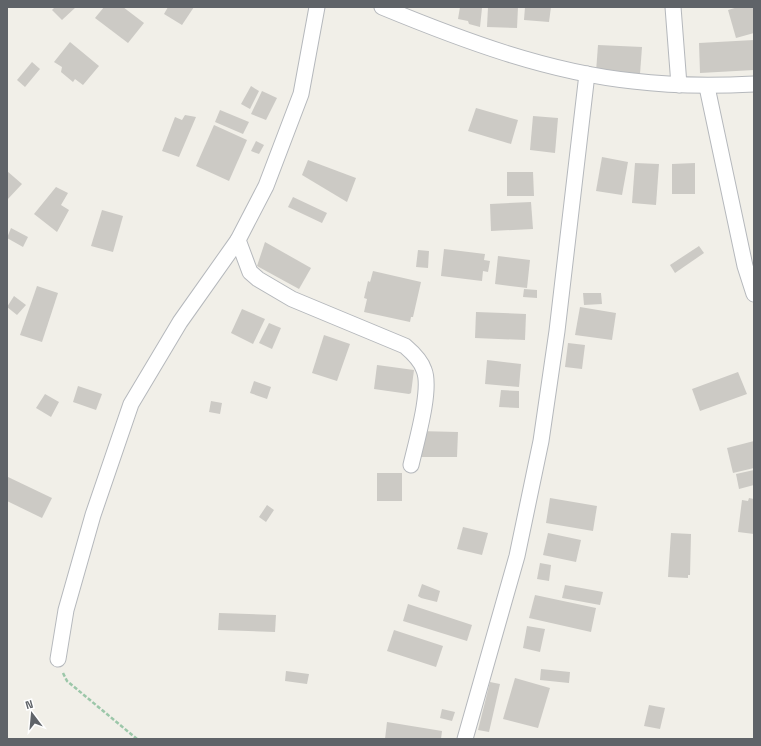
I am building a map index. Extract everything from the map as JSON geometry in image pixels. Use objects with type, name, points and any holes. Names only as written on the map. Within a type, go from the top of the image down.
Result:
[{"type":"street","points":[[58,659],[66,610],[93,515],[131,404],[180,322],[238,240],[266,186],[301,94],[317,7]]},
{"type":"street","points":[[382,7],[473,43],[587,74],[631,81],[707,87],[754,84]]},
{"type":"street","points":[[673,7],[679,85]]},
{"type":"street","points":[[465,739],[517,556],[541,441],[557,331],[587,74]]},
{"type":"street","points":[[707,87],[745,266],[754,294]]},
{"type":"street","points":[[238,240],[250,272],[258,279],[292,299],[405,346],[414,354],[424,369],[426,379],[424,405],[411,465]]},
{"type":"path","points":[[58,659],[67,681],[137,739]]},
{"type":"building","points":[[55,7],[76,7],[62,20],[52,10]]},
{"type":"building","points":[[104,7],[123,7],[144,23],[128,43],[95,18]]},
{"type":"building","points":[[168,7],[194,7],[182,25],[164,14]]},
{"type":"building","points":[[460,7],[482,8],[480,27],[469,24],[468,21],[458,19]]},
{"type":"building","points":[[488,7],[518,7],[517,28],[487,27]]},
{"type":"building","points":[[525,7],[551,7],[549,22],[524,20]]},
{"type":"building","points":[[738,7],[754,7],[754,33],[736,38],[728,10]]},
{"type":"building","points":[[754,40],[754,70],[700,73],[699,43]]},
{"type":"building","points":[[70,42],[99,66],[83,85],[75,79],[73,82],[61,72],[62,67],[54,62]]},
{"type":"building","points":[[598,45],[642,47],[640,74],[596,72]]},
{"type":"building","points":[[32,62],[40,69],[25,87],[17,80]]},
{"type":"building","points":[[251,86],[259,91],[250,109],[241,104]]},
{"type":"building","points":[[262,91],[277,98],[266,120],[251,114]]},
{"type":"building","points":[[476,108],[518,120],[511,144],[468,131]]},
{"type":"building","points":[[220,110],[249,122],[243,134],[215,122]]},
{"type":"building","points":[[185,115],[196,117],[179,157],[162,151],[175,117],[182,120]]},
{"type":"building","points":[[533,116],[558,118],[555,153],[530,150]]},
{"type":"building","points":[[214,125],[247,140],[229,181],[196,166]]},
{"type":"building","points":[[256,141],[264,145],[259,154],[251,151]]},
{"type":"building","points":[[602,157],[628,162],[622,195],[596,191]]},
{"type":"building","points":[[308,160],[356,178],[347,202],[302,175]]},
{"type":"building","points":[[635,163],[659,164],[656,205],[632,203]]},
{"type":"building","points":[[695,163],[695,194],[672,194],[672,164]]},
{"type":"building","points":[[7,171],[22,184],[7,200]]},
{"type":"building","points":[[507,172],[533,172],[534,196],[507,196]]},
{"type":"building","points":[[56,187],[68,193],[61,205],[69,210],[57,232],[34,214]]},
{"type":"building","points":[[293,197],[327,213],[322,223],[288,207]]},
{"type":"building","points":[[531,202],[533,229],[491,231],[490,204]]},
{"type":"building","points":[[102,210],[123,216],[113,252],[91,246]]},
{"type":"building","points":[[11,228],[28,237],[23,247],[7,238]]},
{"type":"building","points":[[265,242],[311,268],[299,289],[257,266]]},
{"type":"building","points":[[699,246],[704,253],[675,273],[670,265]]},
{"type":"building","points":[[444,249],[485,254],[484,260],[490,261],[488,272],[483,271],[482,281],[441,276]]},
{"type":"building","points":[[418,250],[429,251],[428,268],[416,267]]},
{"type":"building","points":[[498,256],[530,260],[527,288],[495,284]]},
{"type":"building","points":[[373,271],[421,282],[413,317],[411,317],[410,322],[364,312],[367,299],[364,298],[368,281],[370,282]]},
{"type":"building","points":[[37,286],[58,293],[42,342],[20,335]]},
{"type":"building","points":[[524,289],[537,290],[537,298],[523,297]]},
{"type":"building","points":[[583,293],[601,293],[602,304],[584,305]]},
{"type":"building","points":[[14,296],[26,305],[17,315],[7,307]]},
{"type":"building","points":[[580,307],[616,313],[612,340],[575,335]]},
{"type":"building","points":[[242,309],[265,319],[253,344],[231,333]]},
{"type":"building","points":[[476,312],[526,314],[525,340],[475,338]]},
{"type":"building","points":[[269,323],[281,328],[272,349],[259,343]]},
{"type":"building","points":[[324,335],[350,344],[337,381],[312,373]]},
{"type":"building","points":[[568,343],[585,345],[582,369],[565,367]]},
{"type":"building","points":[[487,360],[521,364],[519,387],[485,384]]},
{"type":"building","points":[[377,365],[414,370],[411,393],[409,394],[374,389]]},
{"type":"building","points":[[738,372],[747,394],[700,411],[692,389]]},
{"type":"building","points":[[254,381],[271,387],[267,399],[250,393]]},
{"type":"building","points":[[78,386],[102,394],[96,410],[73,402]]},
{"type":"building","points":[[501,390],[519,391],[519,408],[499,407]]},
{"type":"building","points":[[45,394],[59,402],[51,417],[36,408]]},
{"type":"building","points":[[211,401],[222,403],[220,414],[209,412]]},
{"type":"building","points":[[418,431],[458,432],[457,457],[418,457]]},
{"type":"building","points":[[754,441],[754,468],[733,473],[727,448]]},
{"type":"building","points":[[754,470],[754,485],[739,489],[736,474]]},
{"type":"building","points":[[377,473],[402,473],[402,501],[377,501]]},
{"type":"building","points":[[8,477],[52,498],[42,518],[7,501]]},
{"type":"building","points":[[550,498],[597,506],[593,531],[546,523]]},
{"type":"building","points":[[749,498],[754,499],[754,534],[738,532],[742,500],[748,501]]},
{"type":"building","points":[[267,505],[274,510],[266,522],[259,517]]},
{"type":"building","points":[[463,527],[488,533],[482,555],[457,549]]},
{"type":"building","points":[[548,533],[581,540],[576,562],[543,555]]},
{"type":"building","points":[[671,533],[691,534],[690,575],[688,575],[688,578],[668,577]]},
{"type":"building","points":[[540,563],[551,565],[549,581],[537,579]]},
{"type":"building","points":[[422,584],[440,591],[437,602],[418,596]]},
{"type":"building","points":[[565,585],[603,592],[600,605],[562,598]]},
{"type":"building","points":[[535,595],[596,608],[591,632],[529,618]]},
{"type":"building","points":[[408,604],[472,625],[467,641],[403,621]]},
{"type":"building","points":[[219,613],[276,615],[275,632],[218,630]]},
{"type":"building","points":[[527,626],[545,629],[540,652],[523,648]]},
{"type":"building","points":[[394,630],[443,646],[436,667],[387,651]]},
{"type":"building","points":[[541,669],[570,672],[569,683],[540,680]]},
{"type":"building","points":[[286,671],[309,674],[307,684],[285,681]]},
{"type":"building","points":[[515,678],[550,688],[538,728],[503,719]]},
{"type":"building","points":[[490,682],[500,684],[489,732],[478,730]]},
{"type":"building","points":[[649,705],[665,708],[660,729],[644,726]]},
{"type":"building","points":[[442,709],[455,712],[452,721],[440,718]]},
{"type":"building","points":[[387,722],[442,731],[441,739],[385,739]]}]
